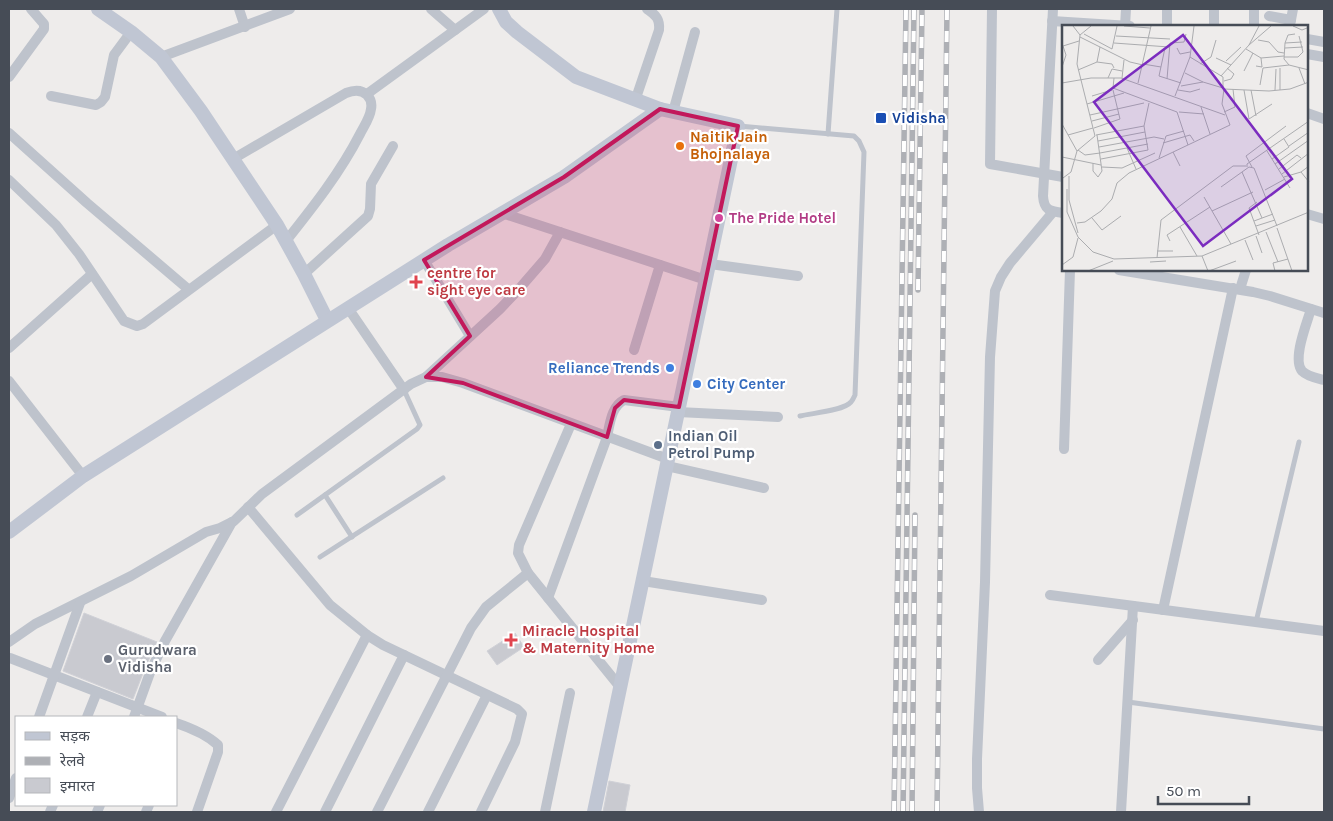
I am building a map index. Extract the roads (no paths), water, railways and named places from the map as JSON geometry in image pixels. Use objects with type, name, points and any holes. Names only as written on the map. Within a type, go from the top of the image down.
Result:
[{"type":"street","points":[[9,78],[44,29],[44,24],[31,9]]},
{"type":"street","points":[[98,9],[131,32],[161,57],[277,225],[327,320]]},
{"type":"street","points":[[239,9],[245,27]]},
{"type":"street","points":[[161,57],[290,9]]},
{"type":"street","points":[[431,9],[455,30]]},
{"type":"street","points":[[367,94],[484,9]]},
{"type":"street","points":[[499,9],[506,22],[517,32],[576,77],[635,101],[667,111],[738,126],[594,812]]},
{"type":"street","points":[[635,101],[659,30],[660,21],[656,15],[647,9]]},
{"type":"street","points":[[992,9],[990,164],[1062,177]]},
{"type":"street","points":[[980,812],[977,788],[977,759],[985,582],[990,357],[995,291],[1001,276],[1010,263],[1058,212],[1047,209],[1044,204],[1053,9]]},
{"type":"street","points":[[1125,25],[1126,9]]},
{"type":"street","points":[[1167,9],[1167,25]]},
{"type":"street","points":[[1214,9],[1214,25]]},
{"type":"street","points":[[1254,9],[1254,25]]},
{"type":"street","points":[[1269,16],[1290,23],[1293,9]]},
{"type":"street","points":[[1052,21],[1110,25]]},
{"type":"street","points":[[51,96],[96,105],[101,102],[105,97],[114,55],[131,32]]},
{"type":"street","points":[[9,532],[83,476],[327,320],[564,177],[667,111],[694,32]]},
{"type":"street","points":[[1308,39],[1324,42]]},
{"type":"street","points":[[1308,54],[1324,57]]},
{"type":"street","points":[[233,159],[346,93],[354,90],[361,91],[367,94],[371,100],[372,108],[352,149],[321,197],[286,242]]},
{"type":"street","points":[[1308,113],[1324,119]]},
{"type":"street","points":[[10,138],[188,289]]},
{"type":"street","points":[[304,274],[368,216],[371,184],[393,146]]},
{"type":"street","points":[[9,180],[56,225],[79,254],[124,321],[137,326],[143,324],[277,225]]},
{"type":"street","points":[[502,213],[706,280]]},
{"type":"street","points":[[1308,214],[1324,219]]},
{"type":"street","points":[[136,712],[151,670],[165,641],[232,522],[262,494],[317,452],[404,390],[426,377],[500,309],[545,259],[560,232]]},
{"type":"street","points":[[424,260],[470,336]]},
{"type":"street","points":[[710,264],[798,276]]},
{"type":"street","points":[[634,350],[660,265]]},
{"type":"street","points":[[1064,449],[1070,271]]},
{"type":"street","points":[[1125,271],[1237,289],[1270,296],[1324,313]]},
{"type":"street","points":[[1163,610],[1237,289],[1246,271]]},
{"type":"street","points":[[9,348],[92,274]]},
{"type":"street","points":[[348,308],[404,390]]},
{"type":"street","points":[[1311,309],[1298,364],[1310,376],[1324,380]]},
{"type":"street","points":[[426,377],[442,377],[462,383],[607,437],[667,463],[764,488]]},
{"type":"street","points":[[9,381],[83,476]]},
{"type":"street","points":[[548,598],[618,403],[624,400],[679,409],[778,417]]},
{"type":"street","points":[[572,424],[520,544],[518,553],[528,573],[620,687]]},
{"type":"street","points":[[248,507],[330,605],[367,635],[404,655],[517,709],[522,714],[510,754],[481,812]]},
{"type":"street","points":[[9,642],[35,624],[80,603],[206,532],[232,522]]},
{"type":"street","points":[[377,812],[471,628],[486,607],[528,573]]},
{"type":"street","points":[[643,581],[762,600]]},
{"type":"street","points":[[1050,595],[1324,631]]},
{"type":"street","points":[[39,716],[80,603]]},
{"type":"street","points":[[1121,812],[1133,606]]},
{"type":"street","points":[[1098,660],[1133,620]]},
{"type":"street","points":[[276,812],[367,635]]},
{"type":"street","points":[[325,812],[404,655]]},
{"type":"street","points":[[9,659],[97,692],[136,712],[157,716]]},
{"type":"street","points":[[87,716],[97,692]]},
{"type":"street","points":[[545,812],[570,693]]},
{"type":"street","points":[[428,812],[487,695]]},
{"type":"street","points":[[178,726],[204,735],[218,745],[218,752],[197,812]]},
{"type":"street","points":[[9,798],[15,781]]},
{"type":"lane","points":[[828,134],[837,9]]},
{"type":"lane","points":[[738,126],[854,136],[864,152],[855,395],[850,403],[844,406],[800,416]]},
{"type":"lane","points":[[297,514],[417,429],[420,425],[404,390]]},
{"type":"lane","points":[[1256,622],[1299,442]]},
{"type":"lane","points":[[320,557],[443,478]]},
{"type":"lane","points":[[325,495],[352,536]]},
{"type":"lane","points":[[1128,702],[1324,729]]},
{"type":"railway","points":[[894,812],[906,9]]},
{"type":"railway","points":[[903,812],[914,9]]},
{"type":"railway","points":[[918,290],[922,9]]},
{"type":"railway","points":[[937,812],[947,9]]},
{"type":"railway","points":[[912,812],[915,515]]},
{"type":"place","name":"Vidisha","points":[[881,118]]},
{"type":"place","name":"Naitik Jain Bhojnalaya","points":[[680,146]]},
{"type":"place","name":"The Pride Hotel","points":[[719,218]]},
{"type":"place","name":"centre for sight eye care","points":[[416,282]]},
{"type":"place","name":"Reliance Trends","points":[[670,368]]},
{"type":"place","name":"City Center","points":[[697,384]]},
{"type":"place","name":"Indian Oil Petrol Pump","points":[[658,445]]},
{"type":"place","name":"Miracle Hospital & Maternity Home","points":[[511,640]]},
{"type":"place","name":"Gurudwara Vidisha","points":[[108,659]]}]
